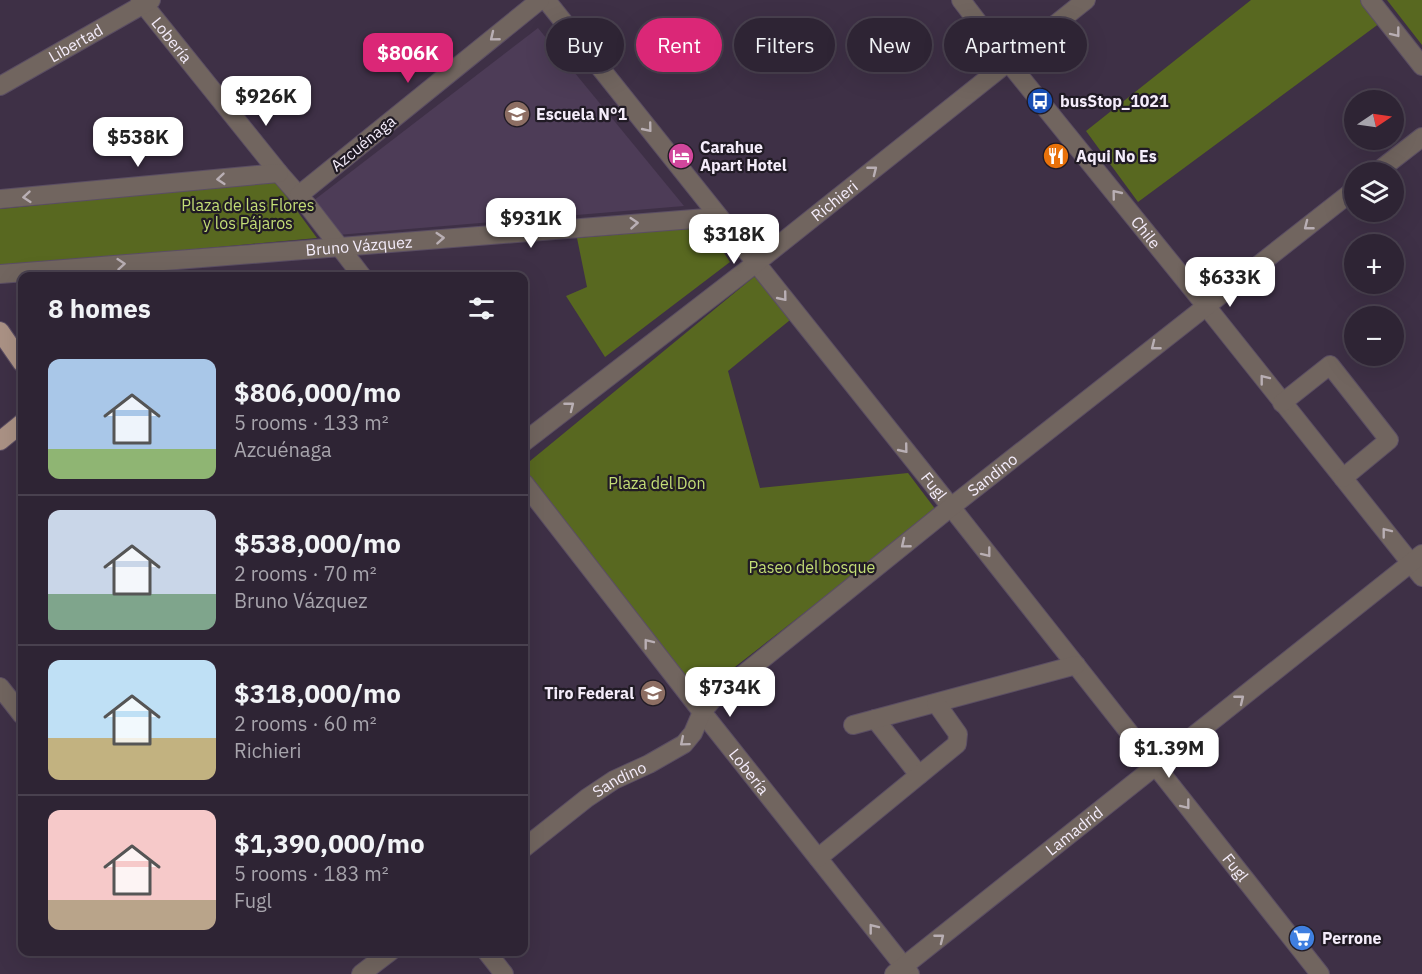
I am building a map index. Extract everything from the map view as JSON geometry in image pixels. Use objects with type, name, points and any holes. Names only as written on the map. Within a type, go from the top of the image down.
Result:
[{"type":"main road","points":[[0,331],[18,357]]},
{"type":"main road","points":[[0,441],[18,426]]},
{"type":"street","name":"Azcuénaga","points":[[299,195],[540,0]]},
{"type":"street","name":"Fugl","points":[[546,0],[1320,974]]},
{"type":"street","name":"Chile","points":[[961,0],[975,18]]},
{"type":"street","name":"Richieri","points":[[1064,18],[1086,0]]},
{"type":"street","points":[[1370,0],[1422,66]]},
{"type":"street","name":"Lobería","points":[[145,2],[359,272]]},
{"type":"street","name":"Libertad","points":[[0,86],[145,2]]},
{"type":"street","name":"Richieri","points":[[528,439],[998,72]]},
{"type":"street","name":"Chile","points":[[1016,72],[1343,478],[1418,565]]},
{"type":"street","points":[[1390,162],[1422,137]]},
{"type":"street","points":[[0,199],[279,173]]},
{"type":"street","name":"Sandino","points":[[528,845],[587,798],[614,780],[684,744],[693,733],[702,712],[713,699],[951,507],[1344,198]]},
{"type":"street","name":"Bruno Vázquez","points":[[24,272],[719,217]]},
{"type":"street","name":"Bruno Vázquez","points":[[0,274],[18,273]]},
{"type":"street","points":[[1282,403],[1330,365],[1389,440],[1343,478]]},
{"type":"street","name":"Lobería","points":[[528,488],[818,858],[902,971]]},
{"type":"street","name":"Lamadrid","points":[[902,971],[1156,766],[1418,565]]},
{"type":"street","points":[[853,725],[1076,665]]},
{"type":"street","points":[[0,687],[18,710]]},
{"type":"street","points":[[818,858],[957,744],[958,734],[936,703]]},
{"type":"street","points":[[875,719],[919,775]]},
{"type":"street","points":[[361,974],[384,956]]},
{"type":"street","points":[[490,956],[504,974]]},
{"type":"shaded area","name":"Escuela N°1","points":[[538,28],[546,38],[546,72],[574,72],[684,206],[337,235],[313,201]]},
{"type":"green space","points":[[1251,0],[1362,0],[1380,23],[1138,202],[1086,131]]},
{"type":"green space","points":[[1387,0],[1422,0],[1422,45]]},
{"type":"green space","name":"Plaza de las Flores y los Pájaros","points":[[275,181],[317,238],[0,267],[0,209]]},
{"type":"green space","points":[[707,227],[730,262],[605,357],[566,296],[587,287],[577,238]]},
{"type":"green space","name":"Plaza del Don","points":[[755,276],[790,320],[728,371],[760,488],[908,473],[936,510],[699,695],[528,479],[528,463]]},
{"type":"place","name":"busStop_1021","points":[[1040,101]]},
{"type":"place","name":"Escuela N°1","points":[[517,114]]},
{"type":"place","name":"Carahue Apart Hotel","points":[[681,156]]},
{"type":"place","name":"Aqui No Es","points":[[1056,156]]},
{"type":"place","name":"Tiro Federal","points":[[653,693]]},
{"type":"place","name":"Perrone","points":[[1302,938]]},
{"type":"park label","name":"Paseo del bosque","points":[[812,567]]}]
